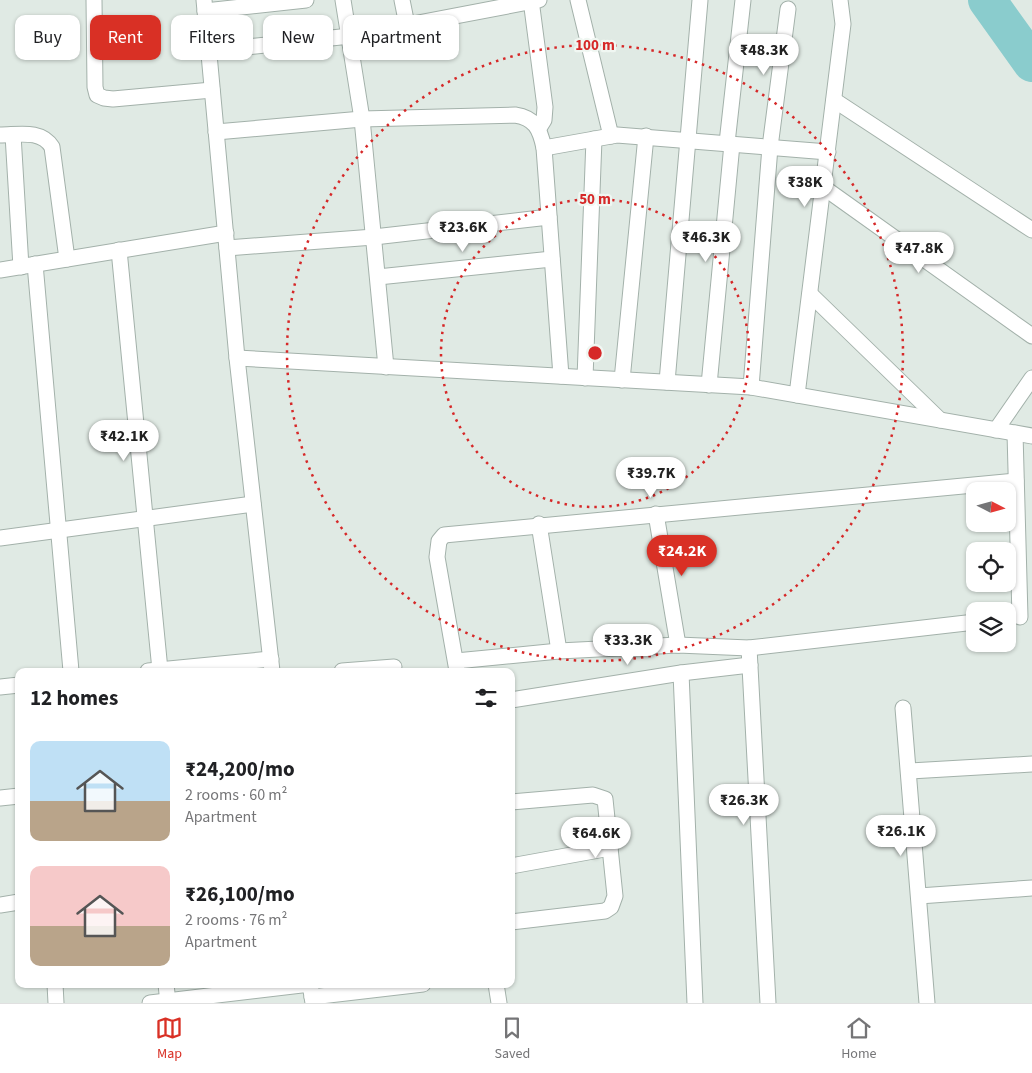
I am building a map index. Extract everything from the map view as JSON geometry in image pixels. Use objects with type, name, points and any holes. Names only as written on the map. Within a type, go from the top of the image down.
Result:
[{"type":"street","points":[[94,0],[95,87],[97,94],[104,98],[113,99],[212,90]]},
{"type":"street","points":[[205,5],[306,0]]},
{"type":"street","points":[[343,0],[346,15]]},
{"type":"street","points":[[402,0],[405,15]]},
{"type":"street","points":[[440,15],[467,7],[534,0],[545,107],[544,120],[539,128]]},
{"type":"street","points":[[578,0],[611,136]]},
{"type":"street","points":[[666,382],[686,140],[700,0]]},
{"type":"street","points":[[709,385],[743,0]]},
{"type":"street","points":[[797,395],[843,24],[840,0]]},
{"type":"street","points":[[751,387],[770,147],[788,9]]},
{"type":"street","points":[[253,46],[343,37]]},
{"type":"street","points":[[210,60],[237,358],[272,665],[213,668]]},
{"type":"street","points":[[353,60],[362,119],[386,367]]},
{"type":"street","points":[[834,100],[1032,230]]},
{"type":"street","points":[[216,132],[362,119],[515,115],[526,117],[539,128],[544,148],[561,376]]},
{"type":"street","points":[[67,259],[52,147],[48,140],[40,136],[6,135],[28,266],[58,530],[71,668]]},
{"type":"street","points":[[544,148],[611,136],[646,136],[828,152]]},
{"type":"street","points":[[622,380],[646,136]]},
{"type":"street","points":[[585,378],[594,139]]},
{"type":"street","points":[[823,187],[1032,336]]},
{"type":"street","points":[[0,270],[119,250],[226,241],[374,237],[549,217]]},
{"type":"street","points":[[119,250],[144,519],[154,668]]},
{"type":"street","points":[[378,277],[552,259]]},
{"type":"street","points":[[810,294],[940,420]]},
{"type":"street","points":[[237,358],[751,387],[1032,436]]},
{"type":"street","points":[[996,430],[1032,378]]},
{"type":"street","points":[[1015,433],[1020,617]]},
{"type":"street","points":[[966,623],[749,648],[678,645],[559,651],[456,666],[437,557],[439,541],[444,534],[452,532],[1016,481]]},
{"type":"street","points":[[0,538],[253,504]]},
{"type":"street","points":[[656,514],[678,645]]},
{"type":"street","points":[[539,524],[559,651]]},
{"type":"street","points":[[749,648],[768,1003]]},
{"type":"street","points":[[515,699],[680,673],[750,665]]},
{"type":"street","points":[[381,668],[394,667]]},
{"type":"street","points":[[680,673],[695,1003]]},
{"type":"street","points":[[0,686],[15,685]]},
{"type":"street","points":[[903,708],[910,770],[927,1003]]},
{"type":"street","points":[[910,770],[1032,764]]},
{"type":"street","points":[[0,798],[15,796]]},
{"type":"street","points":[[515,802],[600,796],[606,803],[614,896],[611,907],[605,910],[515,921]]},
{"type":"street","points":[[515,865],[610,848]]},
{"type":"street","points":[[919,896],[1032,888]]},
{"type":"street","points":[[0,904],[15,902]]},
{"type":"street","points":[[55,988],[56,1003]]},
{"type":"street","points":[[166,988],[168,1002]]},
{"type":"street","points":[[150,1003],[278,988]]},
{"type":"street","points":[[312,1000],[394,988]]},
{"type":"street","points":[[496,988],[498,1003]]},
{"type":"waterway","points":[[987,0],[1032,63]]}]
